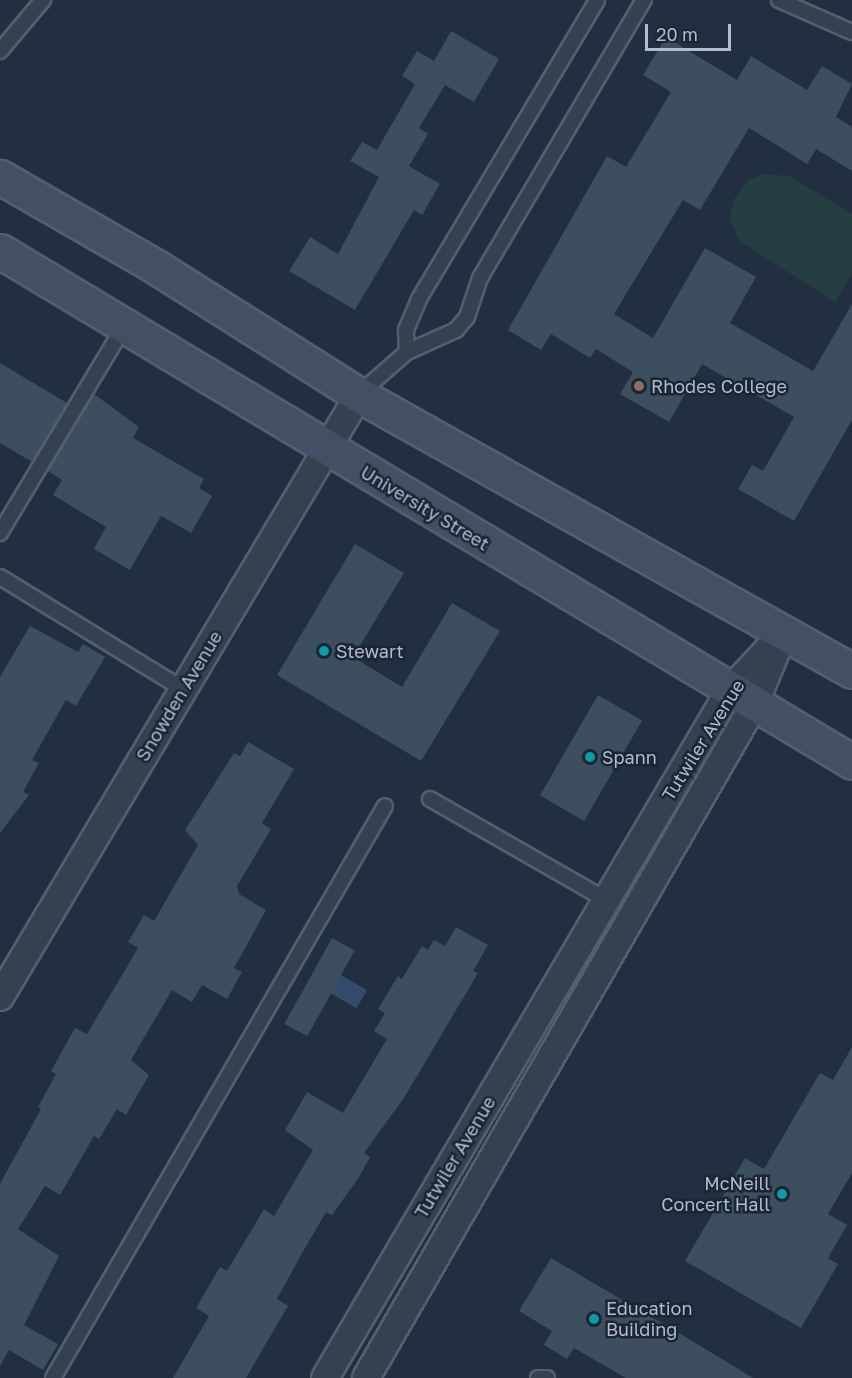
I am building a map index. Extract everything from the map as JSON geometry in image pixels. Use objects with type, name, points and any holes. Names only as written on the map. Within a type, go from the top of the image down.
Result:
[{"type":"main road","points":[[0,177],[158,268],[359,395],[784,630],[852,671]]},
{"type":"main road","name":"University Street","points":[[0,251],[326,449],[852,762]]},
{"type":"street","name":"Snowden Avenue","points":[[0,997],[359,395]]},
{"type":"street","name":"Tutwiler Avenue","points":[[324,1378],[606,900],[742,697],[784,630]]},
{"type":"street","name":"Tutwiler Avenue","points":[[373,1376],[495,1156],[742,697]]},
{"type":"street","points":[[466,1138],[495,1156]]},
{"type":"street","points":[[340,1352],[373,1376]]},
{"type":"lane","points":[[0,51],[43,0]]},
{"type":"lane","points":[[407,352],[406,330],[419,299],[597,0]]},
{"type":"lane","points":[[359,395],[407,352],[456,330],[467,317],[480,278],[644,0]]},
{"type":"lane","points":[[779,0],[852,32]]},
{"type":"lane","points":[[0,533],[124,325]]},
{"type":"lane","points":[[0,577],[183,690]]},
{"type":"lane","points":[[430,799],[606,900]]},
{"type":"lane","points":[[53,1378],[385,806]]},
{"type":"lane","points":[[538,1378],[547,1378]]},
{"type":"green space","points":[[764,174],[789,176],[852,214],[852,273],[835,302],[739,241],[730,219],[734,199],[748,180]]},
{"type":"water","points":[[329,968],[367,990],[357,1008],[319,986]]},
{"type":"building","points":[[451,31],[499,59],[474,102],[445,85],[419,128],[428,134],[409,166],[440,184],[422,215],[414,210],[355,310],[289,271],[310,237],[338,254],[379,177],[350,161],[362,142],[377,150],[415,84],[402,76],[417,51],[434,61]]},
{"type":"building","points":[[666,37],[737,80],[751,56],[807,90],[822,66],[852,84],[836,117],[852,127],[852,171],[816,149],[807,164],[749,128],[700,210],[683,200],[614,314],[653,338],[705,248],[756,277],[730,323],[813,371],[852,304],[852,420],[794,521],[738,489],[752,465],[763,471],[794,417],[702,364],[669,422],[620,394],[633,372],[596,349],[590,358],[551,334],[541,350],[508,330],[607,156],[626,167],[671,92],[643,75]]},
{"type":"building","points":[[0,363],[67,403],[32,462],[0,443]]},
{"type":"building","points":[[94,394],[139,427],[133,438],[204,479],[199,488],[212,496],[191,533],[161,516],[130,570],[94,549],[106,527],[53,495],[62,480],[48,471]]},
{"type":"building","name":"Stewart","points":[[355,544],[404,573],[353,657],[402,687],[452,603],[500,631],[421,761],[277,675]]},
{"type":"building","points":[[30,626],[78,652],[83,644],[105,657],[76,706],[66,700],[32,760],[39,763],[23,792],[29,795],[0,833],[0,677]]},
{"type":"building","name":"Spann","points":[[598,695],[642,720],[584,821],[540,795]]},
{"type":"building","points":[[248,742],[294,769],[262,823],[271,829],[237,886],[239,894],[266,910],[234,968],[242,972],[227,999],[202,985],[192,1002],[172,990],[131,1060],[149,1075],[126,1115],[117,1109],[99,1139],[94,1136],[60,1195],[45,1186],[18,1229],[59,1256],[24,1325],[58,1344],[43,1370],[9,1350],[0,1366],[0,1184],[41,1109],[38,1107],[56,1074],[51,1071],[75,1028],[87,1034],[138,948],[128,942],[144,915],[154,921],[198,845],[185,830],[234,753],[240,756]]},
{"type":"building","points":[[456,927],[488,945],[473,971],[478,973],[404,1098],[364,1153],[370,1157],[359,1177],[332,1215],[326,1212],[301,1255],[277,1299],[288,1306],[246,1378],[173,1378],[209,1316],[196,1308],[220,1267],[227,1271],[264,1209],[274,1216],[313,1150],[285,1130],[307,1092],[343,1113],[387,1039],[374,1031],[385,1013],[378,1009],[398,976],[402,979],[422,946],[428,950],[434,940],[445,946]]},
{"type":"building","points":[[332,938],[355,951],[307,1036],[284,1024]]},
{"type":"building","name":"McNeill Concert Hall","points":[[852,1047],[852,1173],[828,1214],[847,1225],[828,1258],[838,1264],[801,1328],[685,1261],[745,1158],[764,1169],[820,1073],[833,1080]]},
{"type":"building","name":"Education Building","points":[[551,1258],[753,1378],[626,1378],[574,1348],[567,1359],[544,1345],[552,1331],[519,1311]]},
{"type":"place","name":"Rhodes College","points":[[639,386]]},
{"type":"place","name":"Stewart","points":[[324,651]]},
{"type":"place","name":"Spann","points":[[590,757]]},
{"type":"place","name":"McNeill Concert Hall","points":[[782,1194]]},
{"type":"place","name":"Education Building","points":[[594,1319]]}]
